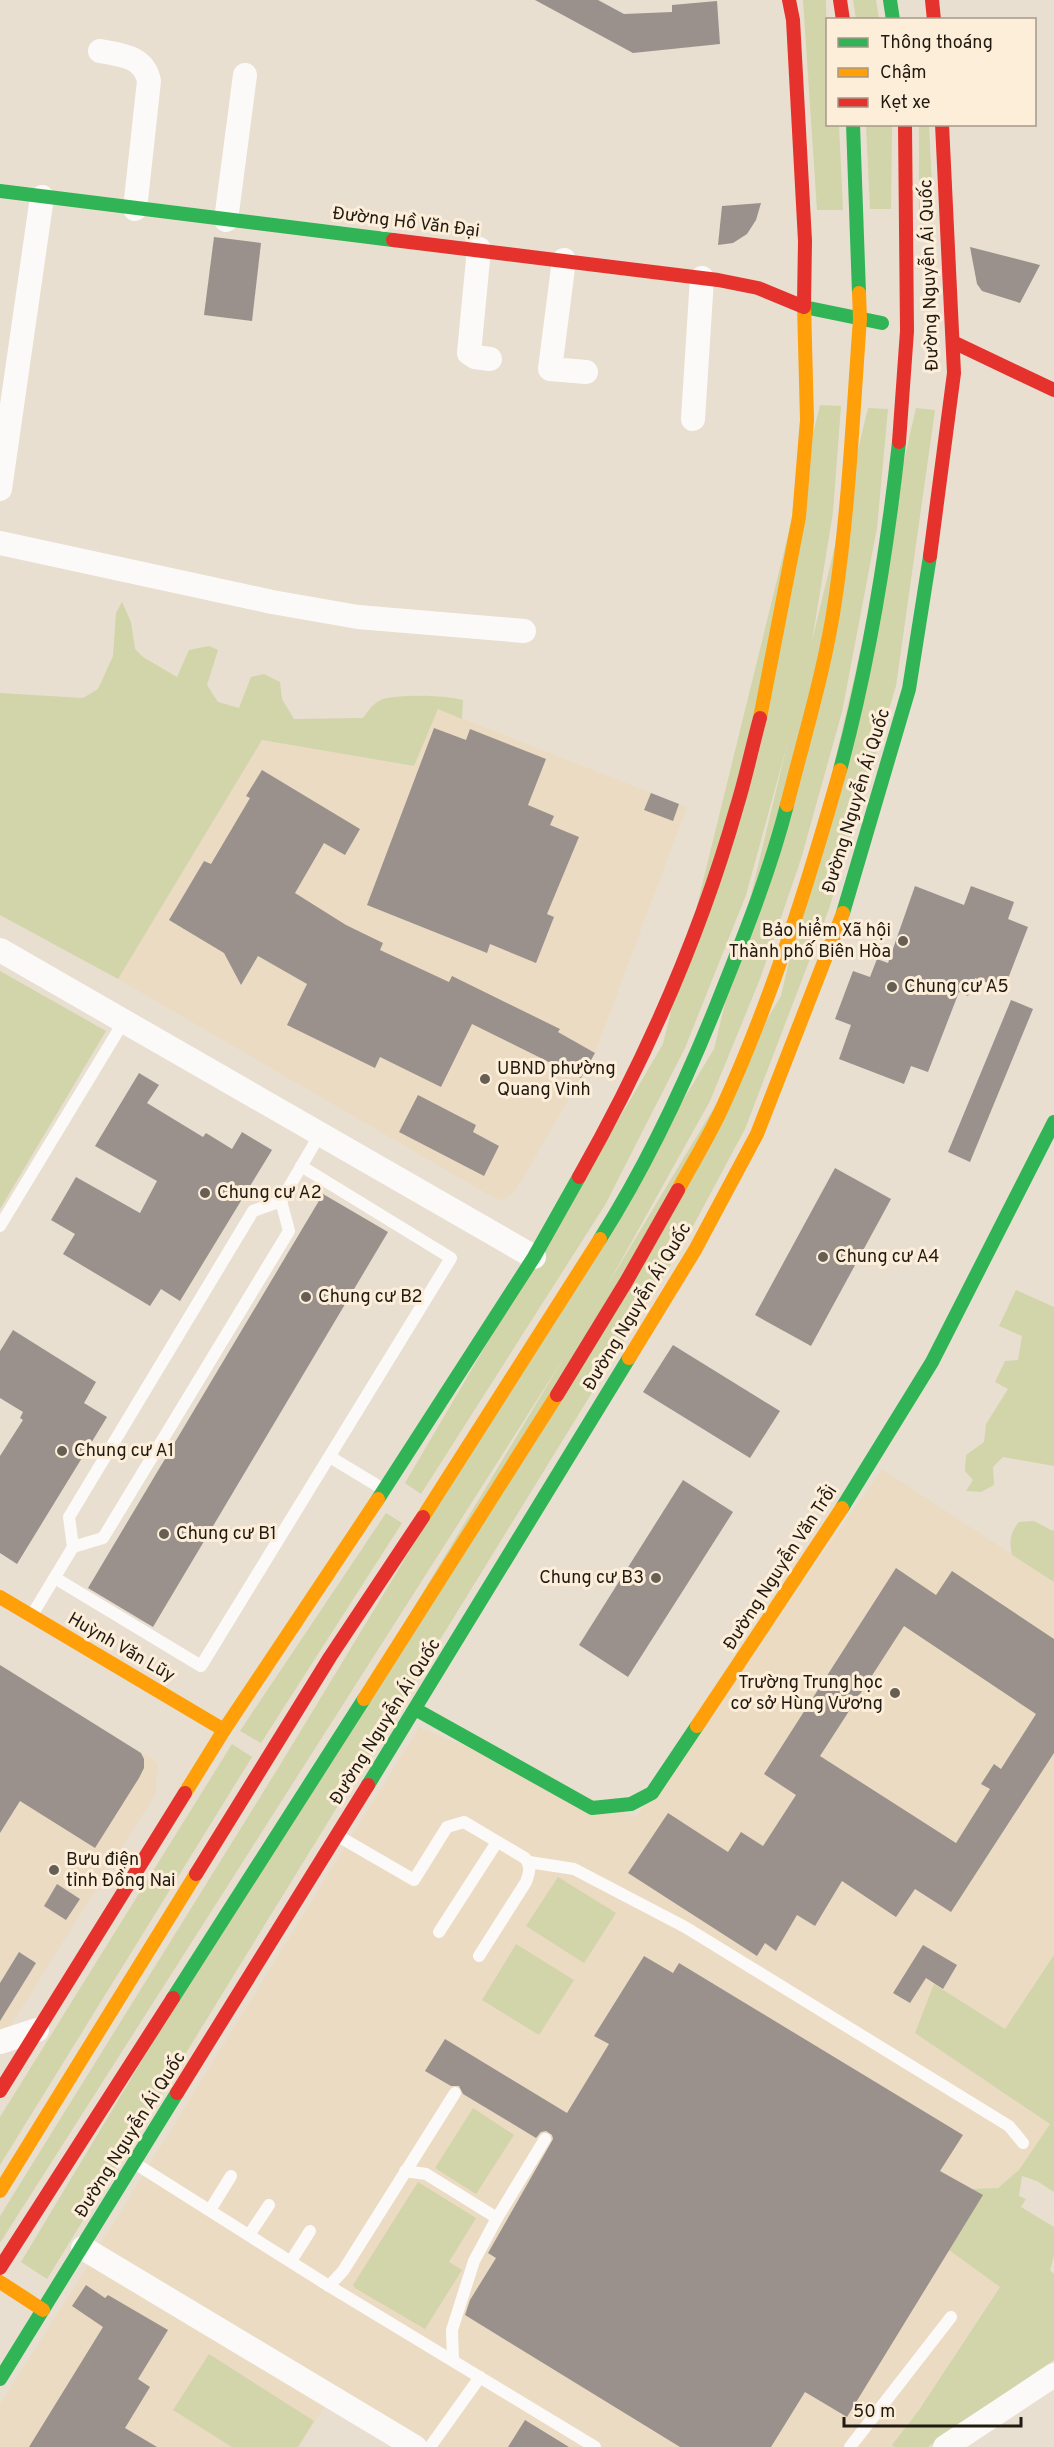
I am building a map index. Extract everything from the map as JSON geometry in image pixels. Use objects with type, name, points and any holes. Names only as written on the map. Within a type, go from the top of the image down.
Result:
[{"type":"main road","points":[[0,2091],[229,1732],[389,1493],[534,1257],[613,1117],[650,1041],[704,909],[737,807],[764,701],[799,518],[807,420],[804,307],[805,218],[793,20],[789,0]]},
{"type":"main road","points":[[840,0],[843,18]]},
{"type":"main road","points":[[890,0],[893,18]]},
{"type":"main road","points":[[932,0],[934,18]]},
{"type":"main road","points":[[0,2191],[264,1755],[330,1657],[419,1512],[615,1215],[664,1123],[701,1044],[758,901],[801,757],[835,602],[851,451],[860,319],[853,126]]},
{"type":"main road","name":"Đường Nguyễn Ái Quốc","points":[[0,2268],[525,1447],[610,1310],[670,1206],[722,1108],[775,975],[813,866],[856,710],[890,530],[912,329],[905,216],[905,126]]},
{"type":"main road","name":"Đường Nguyễn Ái Quốc","points":[[0,2379],[415,1709],[694,1250],[757,1134],[842,915],[909,689],[942,472],[954,373],[942,126]]},
{"type":"main road","name":"Đường Hồ Văn Đại","points":[[0,191],[135,210],[479,249],[702,278],[758,288],[804,307],[912,329]]},
{"type":"main road","points":[[938,336],[1054,390]]},
{"type":"main road","name":"Đường Nguyễn Văn Trỗi","points":[[415,1709],[592,1808],[631,1804],[652,1793],[823,1539],[932,1362],[1054,1122]]},
{"type":"main road","name":"Huỳnh Văn Lũy","points":[[0,1597],[229,1732]]},
{"type":"main road","points":[[0,2282],[44,2310]]},
{"type":"street","points":[[100,51],[131,57],[147,74],[149,81],[135,210]]},
{"type":"street","points":[[226,220],[245,75]]},
{"type":"street","points":[[0,489],[42,197]]},
{"type":"street","points":[[479,249],[469,353],[475,357],[490,359]]},
{"type":"street","points":[[564,260],[550,369],[586,372]]},
{"type":"street","points":[[693,419],[702,278]]},
{"type":"street","points":[[0,543],[273,602],[358,617],[524,631]]},
{"type":"street","points":[[0,950],[534,1257]]},
{"type":"street","points":[[0,2042],[37,2030]]},
{"type":"street","points":[[83,2248],[415,2447]]},
{"type":"street","points":[[945,2447],[1054,2375]]},
{"type":"lane","points":[[0,1226],[124,1021]]},
{"type":"lane","points":[[31,1616],[73,1547],[69,1517],[142,1395],[253,1211],[281,1201],[320,1134]]},
{"type":"lane","points":[[55,1578],[201,1666],[451,1258],[301,1166]]},
{"type":"lane","points":[[73,1547],[103,1538],[289,1231],[281,1201]]},
{"type":"lane","points":[[330,1457],[389,1493]]},
{"type":"lane","points":[[337,1835],[414,1880],[447,1827],[464,1822],[529,1862],[574,1869],[685,1927],[1010,2126],[1023,2143]]},
{"type":"lane","points":[[439,1932],[498,1842]]},
{"type":"lane","points":[[479,1956],[526,1882],[530,1871],[529,1862]]},
{"type":"lane","points":[[329,2286],[343,2271],[455,2093]]},
{"type":"lane","points":[[453,2360],[452,2330],[474,2261],[545,2139]]},
{"type":"lane","points":[[135,2163],[329,2286],[595,2447]]},
{"type":"lane","points":[[405,2171],[426,2174],[497,2218]]},
{"type":"lane","points":[[210,2210],[231,2176]]},
{"type":"lane","points":[[249,2235],[269,2205]]},
{"type":"lane","points":[[291,2261],[310,2230]]},
{"type":"lane","points":[[850,2447],[951,2317]]},
{"type":"lane","points":[[430,2447],[480,2377]]},
{"type":"shaded area","points":[[438,709],[687,807],[595,1053],[525,1175],[514,1192],[504,1200],[496,1199],[118,979],[262,740],[414,766]]},
{"type":"shaded area","points":[[882,1469],[1054,1582],[1054,1955],[1005,2029],[935,1984],[1050,2124],[1019,2170],[998,2188],[973,2189],[1000,2286],[919,2410],[892,2445],[895,2447],[429,2447],[98,2248],[419,1727],[636,1817]]},
{"type":"shaded area","name":"Bưu điện tỉnh Đồng Nai","points":[[0,1665],[158,1763],[155,1795],[9,2028],[0,2033]]},
{"type":"shaded area","points":[[90,2262],[325,2406],[299,2447],[0,2447],[0,2404]]},
{"type":"green space","points":[[803,0],[826,0],[826,126],[839,126],[843,210],[817,210]]},
{"type":"green space","points":[[853,0],[876,0],[879,18],[856,18]]},
{"type":"green space","points":[[866,126],[892,126],[891,209],[870,209]]},
{"type":"green space","points":[[919,126],[929,126],[933,208],[919,210]]},
{"type":"green space","points":[[820,405],[841,406],[833,512],[807,672],[746,895],[685,1048],[605,1205],[421,1494],[405,1483],[663,1044]]},
{"type":"green space","points":[[868,408],[888,409],[877,528],[842,712],[801,859],[760,979],[710,1101],[588,1320],[0,2243],[0,2216],[280,1765],[714,1049]]},
{"type":"green space","points":[[916,408],[935,410],[896,686],[829,909],[745,1129],[684,1243],[47,2279],[21,2262],[781,996]]},
{"type":"green space","points":[[122,602],[131,622],[135,649],[143,657],[177,677],[189,650],[209,646],[218,650],[207,685],[218,702],[239,708],[251,677],[264,674],[280,682],[282,699],[294,719],[363,718],[377,702],[391,697],[423,696],[463,700],[462,719],[438,709],[414,766],[262,740],[118,979],[0,915],[0,693],[83,698],[98,689],[113,656],[116,613]]},
{"type":"green space","points":[[0,971],[106,1031],[0,1209]]},
{"type":"green space","points":[[1016,1290],[1054,1307],[1054,1466],[1003,1457],[993,1467],[994,1485],[981,1492],[966,1491],[973,1480],[965,1471],[966,1455],[984,1442],[986,1424],[1008,1389],[995,1382],[1005,1361],[1018,1360],[1022,1336],[999,1326]]},
{"type":"green space","points":[[386,1513],[402,1523],[261,1743],[240,1731]]},
{"type":"green space","points":[[1034,1521],[1053,1531],[1054,1528],[1054,1582],[1012,1555],[1011,1537],[1016,1526],[1019,1522]]},
{"type":"green space","points":[[232,1744],[252,1757],[0,2165],[0,2117]]},
{"type":"green space","points":[[558,1877],[616,1913],[584,1963],[526,1926]]},
{"type":"green space","points":[[516,1944],[574,1980],[539,2035],[482,2000]]},
{"type":"green space","points":[[1054,1955],[1054,2192],[1037,2181],[1022,2176],[1019,2196],[1026,2199],[1021,2207],[1054,2227],[1054,2256],[1050,2270],[1054,2274],[1054,2360],[928,2447],[895,2447],[892,2445],[919,2410],[1000,2287],[949,2250],[971,2189],[998,2188],[1019,2170],[1050,2124],[915,2033],[934,1984],[1005,2029]]},
{"type":"green space","points":[[473,2108],[514,2135],[476,2194],[435,2168]]},
{"type":"green space","points":[[418,2182],[476,2218],[449,2262],[462,2270],[425,2329],[353,2285]]},
{"type":"green space","points":[[209,2354],[314,2421],[298,2447],[232,2447],[173,2410]]},
{"type":"building","points":[[535,0],[598,0],[624,14],[672,12],[672,5],[717,1],[720,44],[633,53]]},
{"type":"building","points":[[761,203],[756,220],[747,234],[733,243],[718,245],[722,206]]},
{"type":"building","points":[[214,237],[261,243],[252,321],[204,315]]},
{"type":"building","points":[[970,247],[1040,265],[1020,303],[982,291],[977,284]]},
{"type":"building","points":[[434,728],[466,740],[470,729],[546,759],[528,805],[554,816],[550,825],[579,837],[547,914],[554,917],[536,963],[490,944],[487,953],[367,905]]},
{"type":"building","points":[[262,770],[360,829],[345,855],[324,843],[295,893],[346,925],[383,943],[380,950],[449,982],[452,976],[560,1029],[558,1032],[595,1053],[581,1078],[472,1024],[441,1087],[380,1057],[375,1068],[287,1025],[307,984],[258,956],[241,985],[224,953],[169,920],[204,861],[211,864],[250,798],[246,796]]},
{"type":"building","points":[[651,793],[679,804],[673,821],[644,810]]},
{"type":"building","name":"Chung cư A5","points":[[915,886],[964,905],[971,886],[1014,902],[1008,919],[1028,927],[1004,989],[975,978],[968,996],[959,992],[928,1072],[911,1066],[904,1084],[839,1059],[851,1025],[835,1019],[853,971],[870,977],[877,959],[888,963]]},
{"type":"building","points":[[1011,1000],[1033,1009],[970,1162],[948,1152]]},
{"type":"building","name":"Chung cư A2","points":[[139,1073],[159,1085],[147,1103],[203,1137],[206,1133],[232,1149],[242,1132],[272,1150],[180,1301],[161,1289],[150,1306],[63,1254],[75,1234],[51,1220],[76,1177],[140,1213],[157,1181],[95,1146]]},
{"type":"building","points":[[418,1095],[476,1125],[473,1132],[499,1146],[484,1176],[399,1132]]},
{"type":"building","name":"Chung cư A4","points":[[835,1168],[891,1199],[811,1346],[755,1315]]},
{"type":"building","points":[[323,1194],[388,1232],[153,1627],[88,1588]]},
{"type":"building","name":"Chung cư A1","points":[[13,1330],[96,1382],[84,1403],[107,1417],[17,1564],[0,1553],[0,1456],[23,1420],[20,1418],[23,1412],[0,1398],[0,1351]]},
{"type":"building","points":[[673,1345],[780,1411],[750,1458],[643,1392]]},
{"type":"building","name":"Chung cư B3","points":[[683,1480],[733,1512],[628,1677],[579,1645]]},
{"type":"building","points":[[896,1568],[936,1595],[952,1571],[1054,1639],[1054,1753],[951,1912],[915,1889],[896,1917],[842,1881],[815,1926],[797,1915],[776,1951],[765,1943],[757,1956],[628,1873],[668,1813],[728,1852],[741,1832],[763,1846],[796,1795],[764,1774]],"holes":[[[904,1626],[1036,1714],[1001,1769],[994,1764],[981,1784],[990,1789],[956,1843],[820,1756]]]},
{"type":"building","points":[[0,1665],[141,1753],[144,1768],[95,1848],[20,1801],[0,1833]]},
{"type":"building","points":[[57,1884],[80,1899],[66,1920],[44,1906]]},
{"type":"building","points":[[923,1945],[957,1965],[943,1989],[926,1978],[910,2003],[893,1993]]},
{"type":"building","points":[[19,1952],[36,1963],[0,2021],[0,1983]]},
{"type":"building","points":[[644,1956],[673,1973],[679,1963],[963,2135],[940,2171],[983,2195],[847,2417],[805,2392],[771,2447],[680,2447],[465,2315],[470,2300],[496,2258],[488,2253],[553,2139],[552,2135],[546,2131],[541,2132],[536,2138],[463,2094],[459,2086],[451,2086],[425,2071],[445,2039],[567,2113],[609,2044],[594,2036]]},
{"type":"building","points":[[86,2285],[105,2298],[108,2295],[168,2330],[138,2379],[150,2387],[125,2428],[157,2447],[29,2447],[103,2327],[72,2306]]},
{"type":"building","points":[[525,2420],[569,2447],[508,2447]]},
{"type":"traffic: fast","points":[[890,0],[893,18]]},
{"type":"traffic: fast","points":[[853,126],[859,293]]},
{"type":"traffic: fast","points":[[0,191],[393,240]]},
{"type":"traffic: fast","points":[[804,307],[882,323]]},
{"type":"traffic: fast","points":[[840,770],[860,689],[876,607],[899,442]]},
{"type":"traffic: fast","points":[[843,913],[909,689],[930,556]]},
{"type":"traffic: fast","points":[[600,1239],[636,1178],[668,1116],[697,1051],[758,896],[787,805]]},
{"type":"traffic: fast","points":[[842,1508],[932,1362],[1054,1122]]},
{"type":"traffic: fast","points":[[378,1499],[534,1257],[579,1177]]},
{"type":"traffic: fast","points":[[368,1785],[629,1358]]},
{"type":"traffic: fast","points":[[173,1998],[364,1699]]},
{"type":"traffic: fast","points":[[415,1709],[592,1808],[631,1804],[652,1793],[697,1726]]},
{"type":"traffic: fast","points":[[0,2379],[177,2093]]},
{"type":"traffic: slow","points":[[787,805],[820,678],[835,601],[850,460],[860,319],[859,293]]},
{"type":"traffic: slow","points":[[760,718],[799,517],[807,420],[804,304]]},
{"type":"traffic: slow","points":[[678,1190],[718,1117],[757,1024],[802,898],[840,770]]},
{"type":"traffic: slow","points":[[629,1358],[695,1250],[757,1134],[843,913]]},
{"type":"traffic: slow","points":[[423,1517],[600,1239]]},
{"type":"traffic: slow","points":[[364,1699],[557,1395]]},
{"type":"traffic: slow","points":[[185,1793],[224,1730],[378,1499]]},
{"type":"traffic: slow","points":[[697,1726],[842,1508]]},
{"type":"traffic: slow","points":[[0,1597],[224,1730]]},
{"type":"traffic: slow","points":[[0,2191],[196,1874]]},
{"type":"traffic: slow","points":[[0,2282],[43,2310]]},
{"type":"traffic: jam","points":[[789,0],[793,20],[805,241],[804,304]]},
{"type":"traffic: jam","points":[[840,0],[843,18]]},
{"type":"traffic: jam","points":[[932,0],[934,18]]},
{"type":"traffic: jam","points":[[899,442],[907,331],[905,126]]},
{"type":"traffic: jam","points":[[930,556],[954,373],[942,126]]},
{"type":"traffic: jam","points":[[393,240],[718,280],[758,288],[804,307]]},
{"type":"traffic: jam","points":[[953,342],[1054,390]]},
{"type":"traffic: jam","points":[[579,1177],[648,1043],[688,949],[723,854],[760,718]]},
{"type":"traffic: jam","points":[[557,1395],[626,1282],[678,1190]]},
{"type":"traffic: jam","points":[[196,1874],[330,1657],[423,1517]]},
{"type":"traffic: jam","points":[[177,2093],[368,1785]]},
{"type":"traffic: jam","points":[[0,2091],[185,1793]]},
{"type":"traffic: jam","points":[[0,2268],[173,1998]]},
{"type":"place","name":"Bảo hiểm Xã hội Thành phố Biên Hòa","points":[[903,941]]},
{"type":"place","name":"Chung cư A5","points":[[892,987]]},
{"type":"place","name":"UBND phường Quang Vinh","points":[[485,1079]]},
{"type":"place","name":"Chung cư A2","points":[[205,1193]]},
{"type":"place","name":"Chung cư A4","points":[[823,1257]]},
{"type":"place","name":"Chung cư B2","points":[[306,1297]]},
{"type":"place","name":"Chung cư A1","points":[[62,1451]]},
{"type":"place","name":"Chung cư B1","points":[[164,1534]]},
{"type":"place","name":"Chung cư B3","points":[[656,1578]]},
{"type":"place","name":"Trường Trung học cơ sở Hùng Vương","points":[[895,1693]]},
{"type":"place","name":"Bưu điện tỉnh Đồng Nai","points":[[54,1870]]}]
